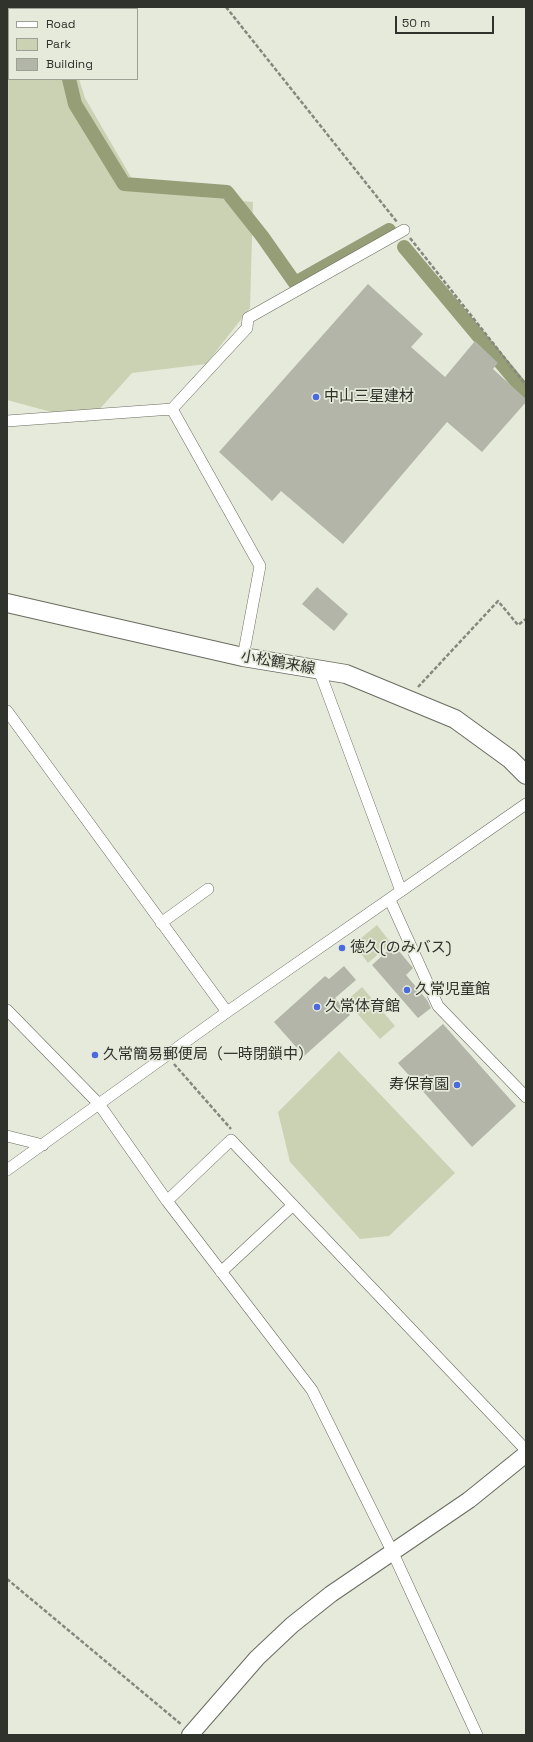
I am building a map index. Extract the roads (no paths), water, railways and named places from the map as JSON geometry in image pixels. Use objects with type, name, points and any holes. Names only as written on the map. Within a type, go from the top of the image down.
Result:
[{"type":"main road","name":"小松鶴来線","points":[[7,602],[243,657],[346,674],[455,719],[510,759],[526,775]]},
{"type":"street","points":[[7,421],[172,409],[247,328],[248,318],[404,230]]},
{"type":"street","points":[[172,409],[260,566],[243,657]]},
{"type":"street","points":[[319,670],[400,891]]},
{"type":"street","points":[[7,711],[227,1012]]},
{"type":"street","points":[[7,1170],[227,1012],[526,804]]},
{"type":"street","points":[[161,922],[208,889]]},
{"type":"street","points":[[390,900],[438,1006],[526,1097]]},
{"type":"street","points":[[7,1010],[99,1104],[167,1201],[312,1390],[392,1551],[477,1735]]},
{"type":"street","points":[[7,1136],[43,1145]]},
{"type":"street","points":[[167,1201],[231,1140],[526,1450]]},
{"type":"street","points":[[222,1272],[293,1205]]},
{"type":"street","points":[[192,1734],[257,1658],[292,1625],[331,1594],[469,1500],[526,1454]]},
{"type":"waterway","points":[[69,80],[75,104],[124,184],[227,192],[262,236],[295,283],[389,230]]},
{"type":"waterway","points":[[404,247],[526,393]]},
{"type":"place","name":"中山三星建材","points":[[316,397]]},
{"type":"place","name":"徳久(のみバス)","points":[[342,948]]},
{"type":"place","name":"久常児童館","points":[[407,990]]},
{"type":"place","name":"久常体育館","points":[[317,1007]]},
{"type":"place","name":"久常簡易郵便局（一時閉鎖中）","points":[[95,1055]]},
{"type":"place","name":"寿保育園","points":[[457,1085]]}]
